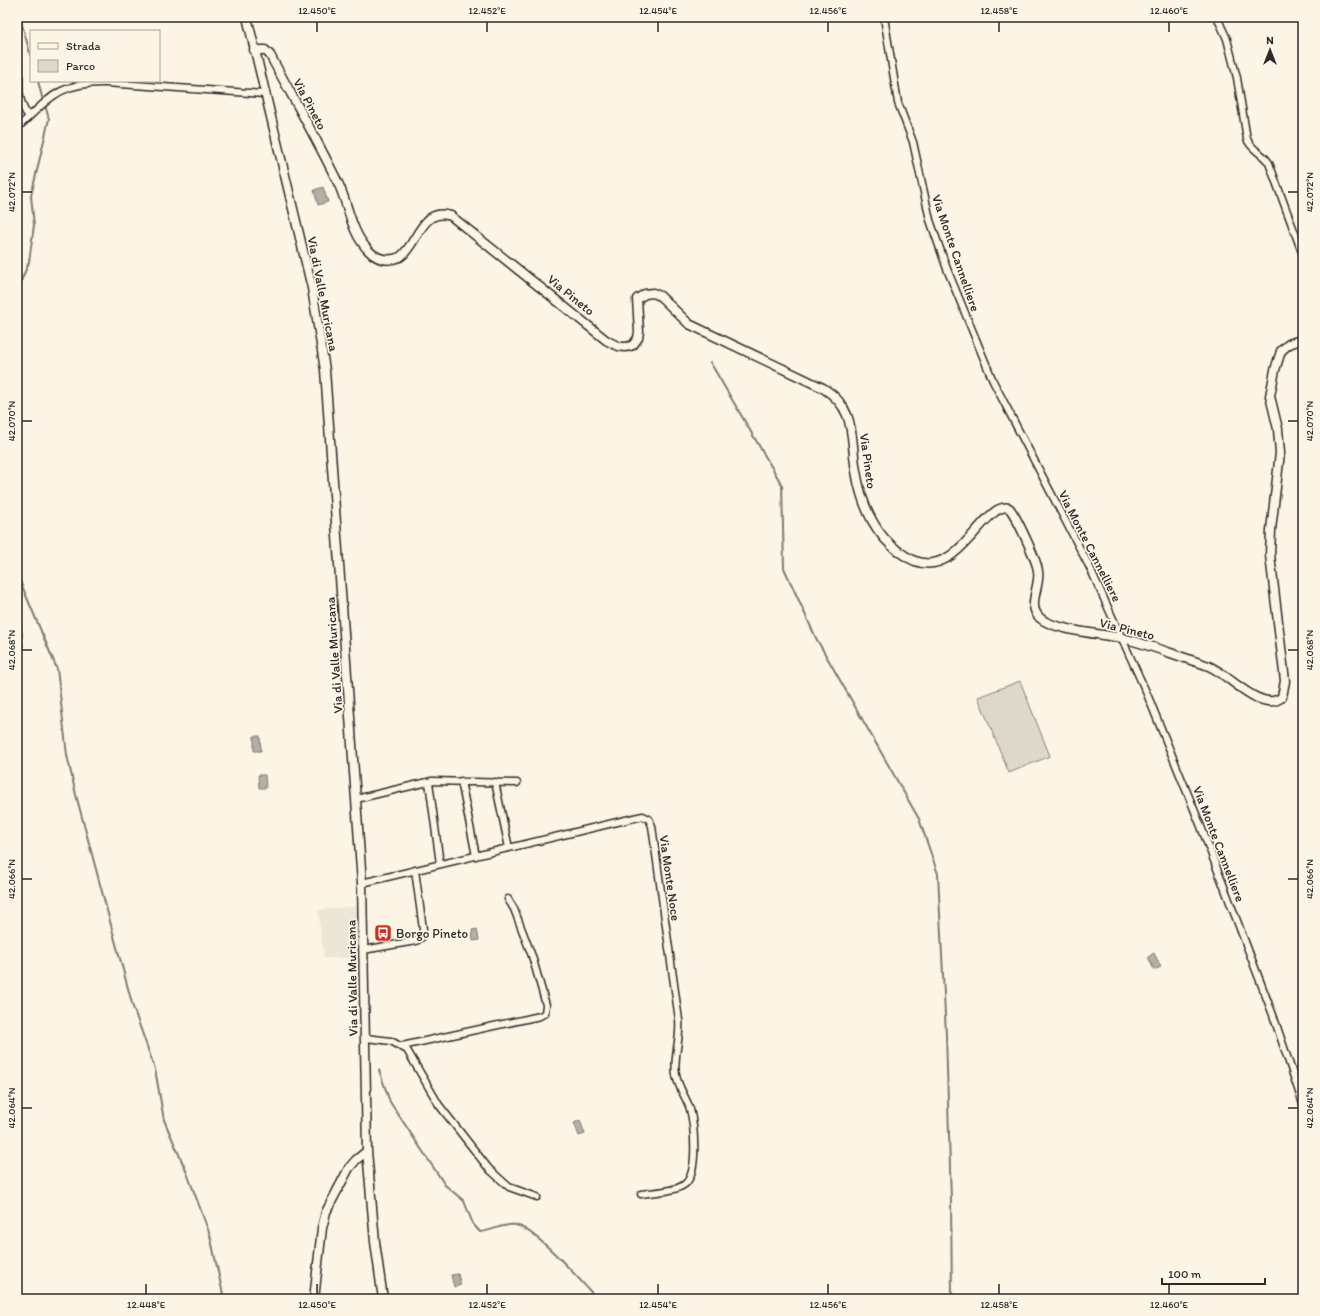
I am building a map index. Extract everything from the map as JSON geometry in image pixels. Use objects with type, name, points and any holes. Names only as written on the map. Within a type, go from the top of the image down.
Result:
[{"type":"street","name":"Via di Valle Muricana","points":[[247,17],[264,94],[312,288],[321,339],[362,883],[367,1151],[375,1242],[383,1299]]},
{"type":"street","name":"Via Monte Cannelliere","points":[[884,17],[898,103],[913,142],[930,220],[950,276],[993,381],[1091,570],[1123,638],[1200,824],[1273,1015],[1303,1104]]},
{"type":"street","points":[[1217,17],[1227,39],[1237,78],[1247,139],[1251,146],[1264,155],[1269,162],[1303,255]]},
{"type":"street","name":"Via Pineto","points":[[254,50],[265,50],[270,55],[339,186],[356,233],[367,250],[374,256],[386,260],[400,257],[429,219],[438,214],[451,216],[460,221],[606,340],[617,346],[624,347],[632,345],[638,338],[638,299],[647,293],[660,296],[689,324],[822,388],[837,399],[846,412],[850,422],[857,480],[867,510],[881,533],[900,553],[920,563],[927,564],[938,562],[953,554],[967,542],[993,512],[1003,507],[1009,508],[1038,567],[1039,578],[1034,606],[1037,615],[1042,620],[1053,625],[1123,638],[1207,665],[1262,700],[1275,701],[1282,697],[1285,681],[1270,549],[1280,444],[1271,393],[1276,366],[1282,349],[1292,342],[1303,339]]},
{"type":"street","points":[[17,56],[20,72],[19,98],[23,109],[29,117]]},
{"type":"street","points":[[17,128],[60,92],[72,86],[84,83],[264,94]]},
{"type":"street","points":[[17,624],[20,647],[17,660]]},
{"type":"street","points":[[356,799],[429,782],[461,781],[517,783]]},
{"type":"street","points":[[461,781],[476,856]]},
{"type":"street","points":[[429,782],[440,864]]},
{"type":"street","points":[[495,782],[509,848]]},
{"type":"street","name":"Via Monte Noce","points":[[362,883],[640,816],[647,817],[651,822],[679,1020],[679,1037],[675,1069],[677,1080],[690,1110],[694,1142],[692,1171],[686,1183],[678,1187],[641,1194]]},
{"type":"street","points":[[364,950],[416,941],[422,937],[423,929],[415,870]]},
{"type":"street","points":[[402,1046],[540,1016],[546,1012],[546,1005],[532,956],[514,909],[508,899]]},
{"type":"street","points":[[366,1038],[392,1041],[411,1053],[439,1105],[489,1169],[510,1187],[536,1197]]},
{"type":"street","points":[[314,1299],[322,1228],[326,1212],[349,1168],[367,1151]]},
{"type":"shaded area","points":[[323,187],[328,202],[318,205],[314,190]]},
{"type":"shaded area","points":[[254,736],[260,736],[261,751],[254,751]]},
{"type":"shaded area","points":[[258,775],[265,775],[266,788],[259,788]]},
{"type":"shaded area","points":[[357,906],[358,949],[353,950],[353,958],[324,958],[318,910]]},
{"type":"shaded area","points":[[477,929],[479,940],[473,941],[472,930]]},
{"type":"shaded area","points":[[1154,953],[1161,967],[1154,970],[1148,957]]},
{"type":"shaded area","points":[[580,1120],[585,1134],[579,1136],[574,1123]]},
{"type":"shaded area","points":[[458,1274],[461,1285],[454,1287],[451,1275]]},
{"type":"green space","points":[[1020,681],[1050,756],[1009,773],[978,697]]},
{"type":"waterway","points":[[20,17],[30,53]]},
{"type":"waterway","points":[[38,82],[43,101]]},
{"type":"waterway","points":[[17,291],[29,262],[34,225],[31,196],[49,119],[45,105]]},
{"type":"waterway","points":[[710,362],[782,485],[784,568],[816,638],[919,819],[938,874],[946,1035],[951,1201],[952,1299]]},
{"type":"waterway","points":[[17,574],[57,669],[67,755],[76,795],[133,1007],[155,1069],[164,1120],[187,1173],[210,1235],[224,1299]]},
{"type":"waterway","points":[[379,1070],[390,1102],[445,1185],[464,1201],[473,1224],[480,1232],[512,1225],[525,1229],[547,1246],[597,1299]]},
{"type":"place","name":"Borgo Pineto","points":[[383,933]]}]
